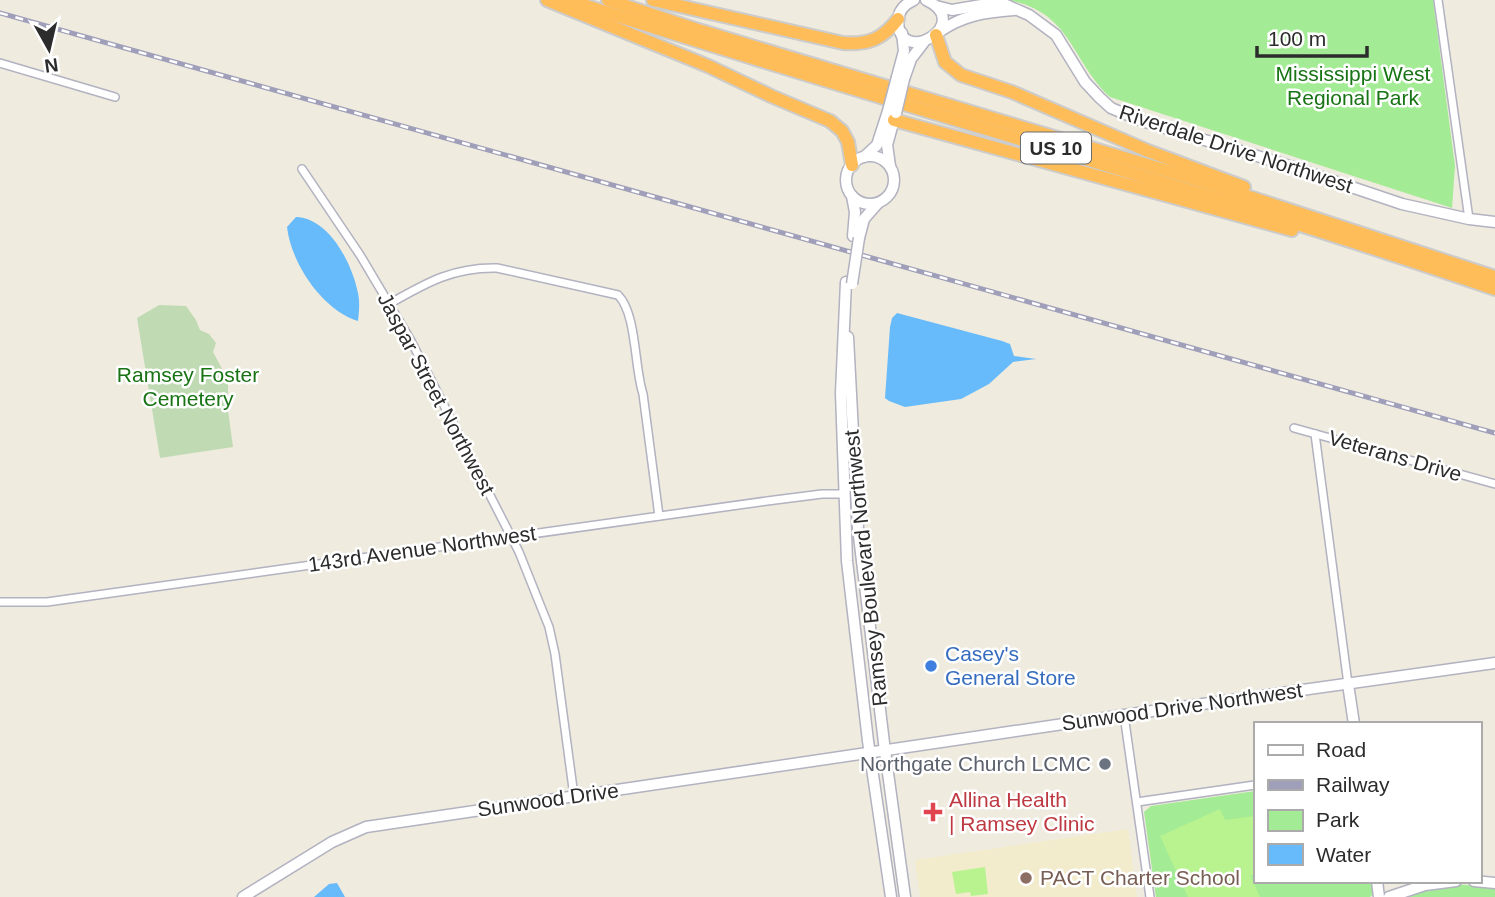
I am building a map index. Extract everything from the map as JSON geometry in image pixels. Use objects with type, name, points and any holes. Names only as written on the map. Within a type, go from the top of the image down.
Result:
[{"type":"highway","points":[[547,0],[698,61],[783,102],[830,121],[842,131],[848,142],[852,165]]},
{"type":"highway","name":"US 10","points":[[568,0],[691,40],[1046,145],[1495,289]]},
{"type":"highway","name":"US 10","points":[[608,0],[695,29],[1302,213],[1495,276]]},
{"type":"highway","points":[[653,0],[856,44],[882,37],[898,19]]},
{"type":"highway","points":[[937,34],[939,49],[945,62],[961,75],[1012,92],[1138,147],[1255,191],[1302,213]]},
{"type":"highway","points":[[892,115],[1281,228],[1357,244]]},
{"type":"street","points":[[892,115],[877,145],[852,165],[846,180],[852,196],[866,204],[878,203],[892,190],[894,177],[887,145],[904,51],[898,19],[904,3],[914,0]]},
{"type":"street","points":[[1438,0],[1469,219]]},
{"type":"street","points":[[930,2],[942,19],[937,34]]},
{"type":"street","name":"Riverdale Drive Northwest","points":[[930,2],[952,10],[993,3],[1018,10],[1040,21],[1056,35],[1091,89],[1111,108],[1127,115],[1402,204],[1495,222]]},
{"type":"street","points":[[900,78],[924,42],[956,21],[975,14],[1018,10]]},
{"type":"street","points":[[902,33],[913,41],[924,42]]},
{"type":"street","points":[[0,63],[115,97]]},
{"type":"street","points":[[864,157],[879,158],[890,167]]},
{"type":"street","name":"Jaspar Street Northwest","points":[[302,169],[360,255],[389,304],[450,413],[511,537],[549,627],[574,796]]},
{"type":"street","name":"Ramsey Boulevard Northwest","points":[[852,196],[856,237],[849,283],[841,393],[847,561],[870,753],[891,897]]},
{"type":"street","name":"Ramsey Boulevard Northwest","points":[[856,237],[864,219],[878,203]]},
{"type":"street","points":[[389,304],[435,278],[482,268],[497,268],[613,293],[624,301],[629,314],[638,381],[643,394],[659,516]]},
{"type":"street","name":"Ramsey Boulevard Northwest","points":[[849,283],[848,359],[864,592],[905,897]]},
{"type":"street","name":"Veterans Drive","points":[[1294,428],[1495,484]]},
{"type":"street","points":[[1315,434],[1354,722]]},
{"type":"street","name":"143rd Avenue Northwest","points":[[0,602],[47,602],[812,495],[844,494]]},
{"type":"street","name":"Sunwood Drive Northwest","points":[[870,753],[1495,663]]},
{"type":"street","points":[[1124,715],[1150,897]]},
{"type":"street","name":"Sunwood Drive","points":[[243,897],[332,842],[358,830],[870,753]]},
{"type":"street","points":[[1137,802],[1254,785]]},
{"type":"street","points":[[888,880],[896,890],[897,897]]},
{"type":"street","points":[[1389,897],[1409,889],[1444,883]]},
{"type":"shaded area","name":"PACT Charter School","points":[[1128,829],[1137,897],[920,897],[915,860]]},
{"type":"green space","name":"Mississippi West Regional Park","points":[[1009,0],[1433,0],[1455,166],[1452,208],[1110,97],[1086,68],[1058,26],[1030,6]]},
{"type":"green space","name":"Ramsey Foster Cemetery","points":[[159,305],[186,306],[200,330],[209,334],[216,343],[213,352],[228,380],[228,410],[233,447],[160,458],[137,318]]},
{"type":"green space","points":[[1254,791],[1254,883],[1371,883],[1373,894],[1370,897],[1156,897],[1144,812],[1151,806]]},
{"type":"green space","points":[[1220,809],[1225,820],[1254,816],[1254,875],[1250,875],[1260,897],[1188,897],[1160,836]]},
{"type":"green space","points":[[985,867],[988,894],[956,894],[952,872]]},
{"type":"green space","points":[[1451,884],[1495,887],[1495,897],[1397,897],[1416,891]]},
{"type":"water","points":[[296,217],[319,225],[337,244],[355,281],[359,303],[358,321],[332,307],[302,270],[287,227]]},
{"type":"water","points":[[897,313],[1002,341],[1010,344],[1014,356],[1036,359],[1013,362],[989,384],[961,399],[905,407],[885,398],[890,327],[892,318]]},
{"type":"water","points":[[337,883],[345,897],[314,897],[329,884]]},
{"type":"railway","points":[[0,13],[1495,433]]},
{"type":"place","name":"Casey's General Store","points":[[931,666]]},
{"type":"place","name":"Northgate Church LCMC","points":[[1105,764]]},
{"type":"place","name":"Allina Health | Ramsey Clinic","points":[[933,812]]},
{"type":"place","name":"PACT Charter School","points":[[1026,878]]}]
